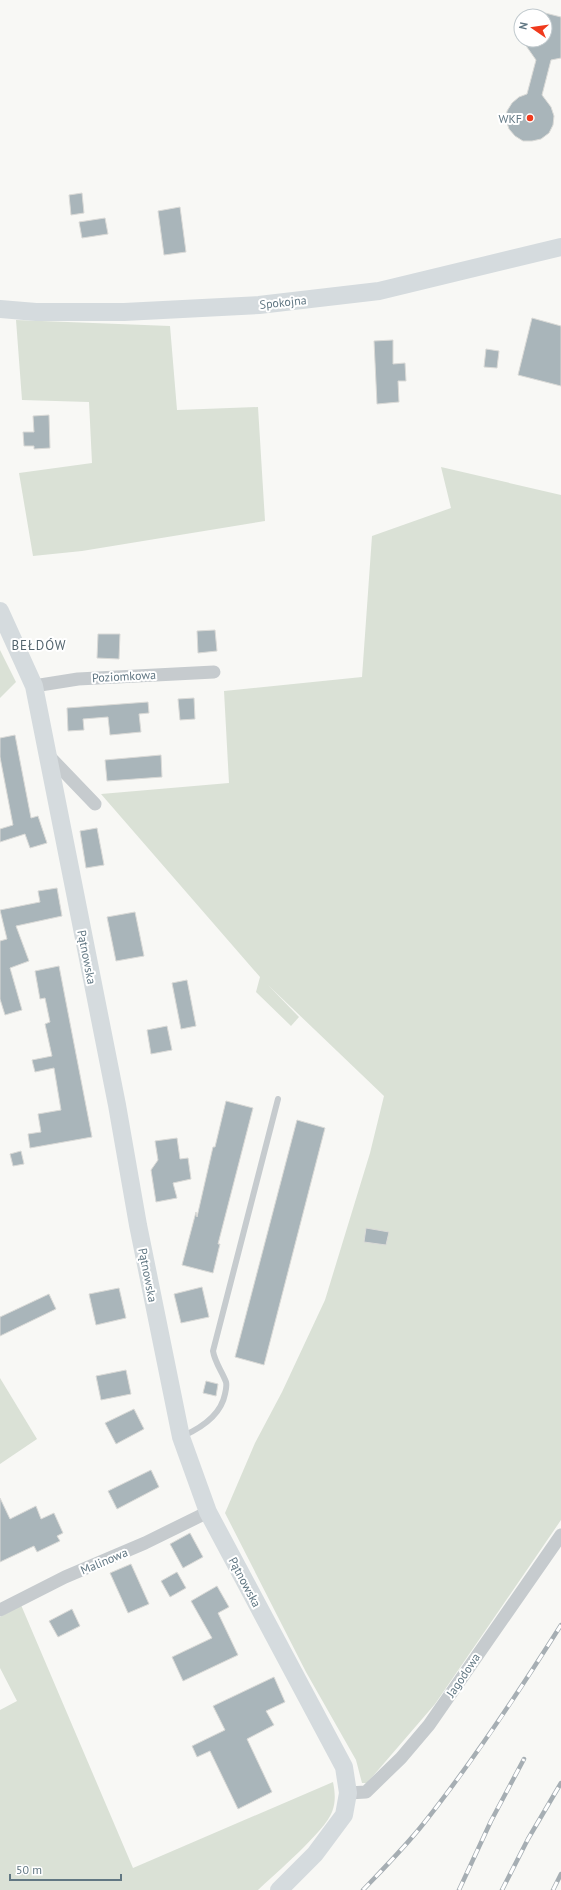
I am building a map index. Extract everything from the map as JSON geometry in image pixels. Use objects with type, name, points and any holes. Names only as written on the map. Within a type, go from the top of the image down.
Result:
[{"type":"street","name":"Spokojna","points":[[0,309],[36,312],[124,312],[259,305],[379,291],[561,247]]},
{"type":"street","name":"Pątnowska","points":[[0,611],[34,686],[117,1105],[141,1240],[181,1437],[208,1512],[344,1766],[348,1793],[344,1815],[315,1854],[279,1890]]},
{"type":"street","name":"Poziomkowa","points":[[34,686],[78,679],[214,672]]},
{"type":"street","points":[[48,755],[95,804]]},
{"type":"street","name":"Malinowa","points":[[0,1610],[65,1577],[145,1543],[208,1512]]},
{"type":"street","name":"Jagodowa","points":[[348,1793],[366,1792],[401,1758],[429,1725],[561,1535]]},
{"type":"lane","points":[[181,1437],[203,1426],[220,1408],[224,1400],[227,1384],[215,1362],[213,1351],[278,1099]]},
{"type":"shaded area","points":[[16,320],[170,326],[177,410],[258,407],[265,521],[82,551],[33,556],[19,473],[92,463],[89,402],[22,400]]},
{"type":"shaded area","points":[[441,467],[561,495],[561,1520],[435,1704],[367,1783],[362,1783],[356,1760],[306,1672],[225,1513],[255,1443],[282,1392],[325,1300],[370,1153],[384,1096],[268,985],[299,1017],[291,1026],[256,992],[260,977],[101,794],[229,783],[224,691],[362,677],[372,536],[451,508]]},
{"type":"shaded area","points":[[0,650],[16,682],[0,698]]},
{"type":"shaded area","points":[[0,1378],[37,1439],[0,1464]]},
{"type":"shaded area","points":[[21,1605],[133,1868],[333,1782],[335,1801],[328,1820],[299,1852],[258,1890],[0,1890],[0,1710],[17,1701],[0,1668],[0,1617]]},
{"type":"building","name":"WKF","points":[[553,15],[561,17],[561,58],[551,60],[542,95],[551,107],[554,116],[553,125],[549,133],[541,139],[523,141],[515,136],[509,129],[506,120],[507,111],[512,103],[519,97],[527,94],[536,60],[528,48],[553,48]]},
{"type":"building","points":[[82,193],[84,213],[71,215],[69,195]]},
{"type":"building","points":[[180,207],[186,252],[164,255],[158,211]]},
{"type":"building","points":[[105,218],[108,234],[82,238],[79,222]]},
{"type":"building","points":[[532,318],[561,326],[561,386],[518,375]]},
{"type":"building","points":[[393,340],[393,364],[405,363],[406,381],[398,381],[399,402],[377,404],[374,341]]},
{"type":"building","points":[[486,349],[499,351],[497,368],[484,367]]},
{"type":"building","points":[[49,415],[50,448],[34,449],[34,446],[24,446],[23,432],[34,432],[33,416]]},
{"type":"building","points":[[215,630],[217,651],[198,653],[197,631]]},
{"type":"building","points":[[98,634],[120,634],[119,659],[97,658]]},
{"type":"building","points":[[194,698],[195,719],[180,720],[178,699]]},
{"type":"building","points":[[148,702],[149,713],[139,714],[141,732],[110,735],[108,717],[83,719],[84,730],[68,731],[67,708]]},
{"type":"building","points":[[15,735],[31,818],[38,816],[47,843],[30,848],[25,834],[0,842],[0,829],[13,825],[0,757],[0,738]]},
{"type":"building","points":[[161,755],[162,777],[107,781],[105,760]]},
{"type":"building","points":[[97,828],[104,865],[86,868],[80,831]]},
{"type":"building","points":[[57,888],[62,916],[16,926],[29,961],[10,968],[22,1010],[5,1015],[0,999],[0,941],[7,939],[0,910],[40,902],[38,891]]},
{"type":"building","points":[[135,912],[144,956],[116,961],[107,917]]},
{"type":"building","points":[[59,966],[92,1137],[30,1148],[28,1134],[41,1132],[38,1114],[61,1110],[54,1068],[35,1072],[32,1060],[52,1056],[45,1024],[50,1022],[45,998],[40,999],[35,971]]},
{"type":"building","points":[[187,980],[196,1026],[181,1029],[172,983]]},
{"type":"building","points":[[167,1026],[172,1050],[151,1054],[147,1030]]},
{"type":"building","points":[[226,1101],[253,1108],[218,1244],[220,1244],[213,1273],[182,1265],[196,1212],[197,1217],[213,1147],[215,1147]]},
{"type":"building","points":[[297,1120],[325,1128],[264,1365],[235,1357]]},
{"type":"building","points":[[177,1138],[180,1159],[188,1158],[191,1179],[173,1183],[177,1198],[156,1202],[151,1170],[158,1160],[155,1141]]},
{"type":"building","points":[[21,1151],[24,1164],[13,1166],[10,1154]]},
{"type":"building","points":[[366,1228],[389,1232],[386,1245],[364,1242]]},
{"type":"building","points":[[202,1287],[209,1317],[181,1323],[174,1294]]},
{"type":"building","points":[[119,1288],[126,1318],[96,1325],[89,1294]]},
{"type":"building","points":[[49,1294],[56,1309],[0,1336],[0,1317]]},
{"type":"building","points":[[126,1370],[131,1394],[101,1400],[96,1376]]},
{"type":"building","points":[[206,1381],[218,1384],[216,1396],[203,1393]]},
{"type":"building","points":[[134,1409],[144,1429],[116,1444],[105,1423]]},
{"type":"building","points":[[151,1470],[159,1487],[117,1509],[108,1491]]},
{"type":"building","points":[[0,1498],[10,1519],[36,1506],[41,1519],[54,1513],[63,1533],[57,1536],[60,1541],[37,1552],[34,1546],[0,1562]]},
{"type":"building","points":[[190,1533],[203,1557],[183,1568],[170,1544]]},
{"type":"building","points":[[131,1564],[149,1604],[128,1613],[110,1573]]},
{"type":"building","points":[[177,1572],[186,1588],[170,1597],[161,1581]]},
{"type":"building","points":[[217,1586],[229,1607],[218,1613],[238,1655],[183,1681],[172,1657],[212,1638],[191,1601]]},
{"type":"building","points":[[72,1609],[80,1626],[58,1637],[49,1621]]},
{"type":"building","points":[[274,1677],[285,1702],[266,1711],[274,1725],[247,1739],[272,1792],[238,1809],[210,1751],[197,1757],[192,1746],[225,1730],[213,1706]]},
{"type":"railway","points":[[363,1890],[424,1823],[460,1775],[495,1726],[561,1625]]},
{"type":"railway","points":[[459,1890],[491,1821],[524,1759]]},
{"type":"railway","points":[[502,1890],[528,1839],[561,1783]]},
{"type":"railway","points":[[553,1890],[561,1874]]},
{"type":"place","name":"WKF","points":[[530,118]]},
{"type":"district","name":"BEŁDÓW","points":[[39,645]]}]
